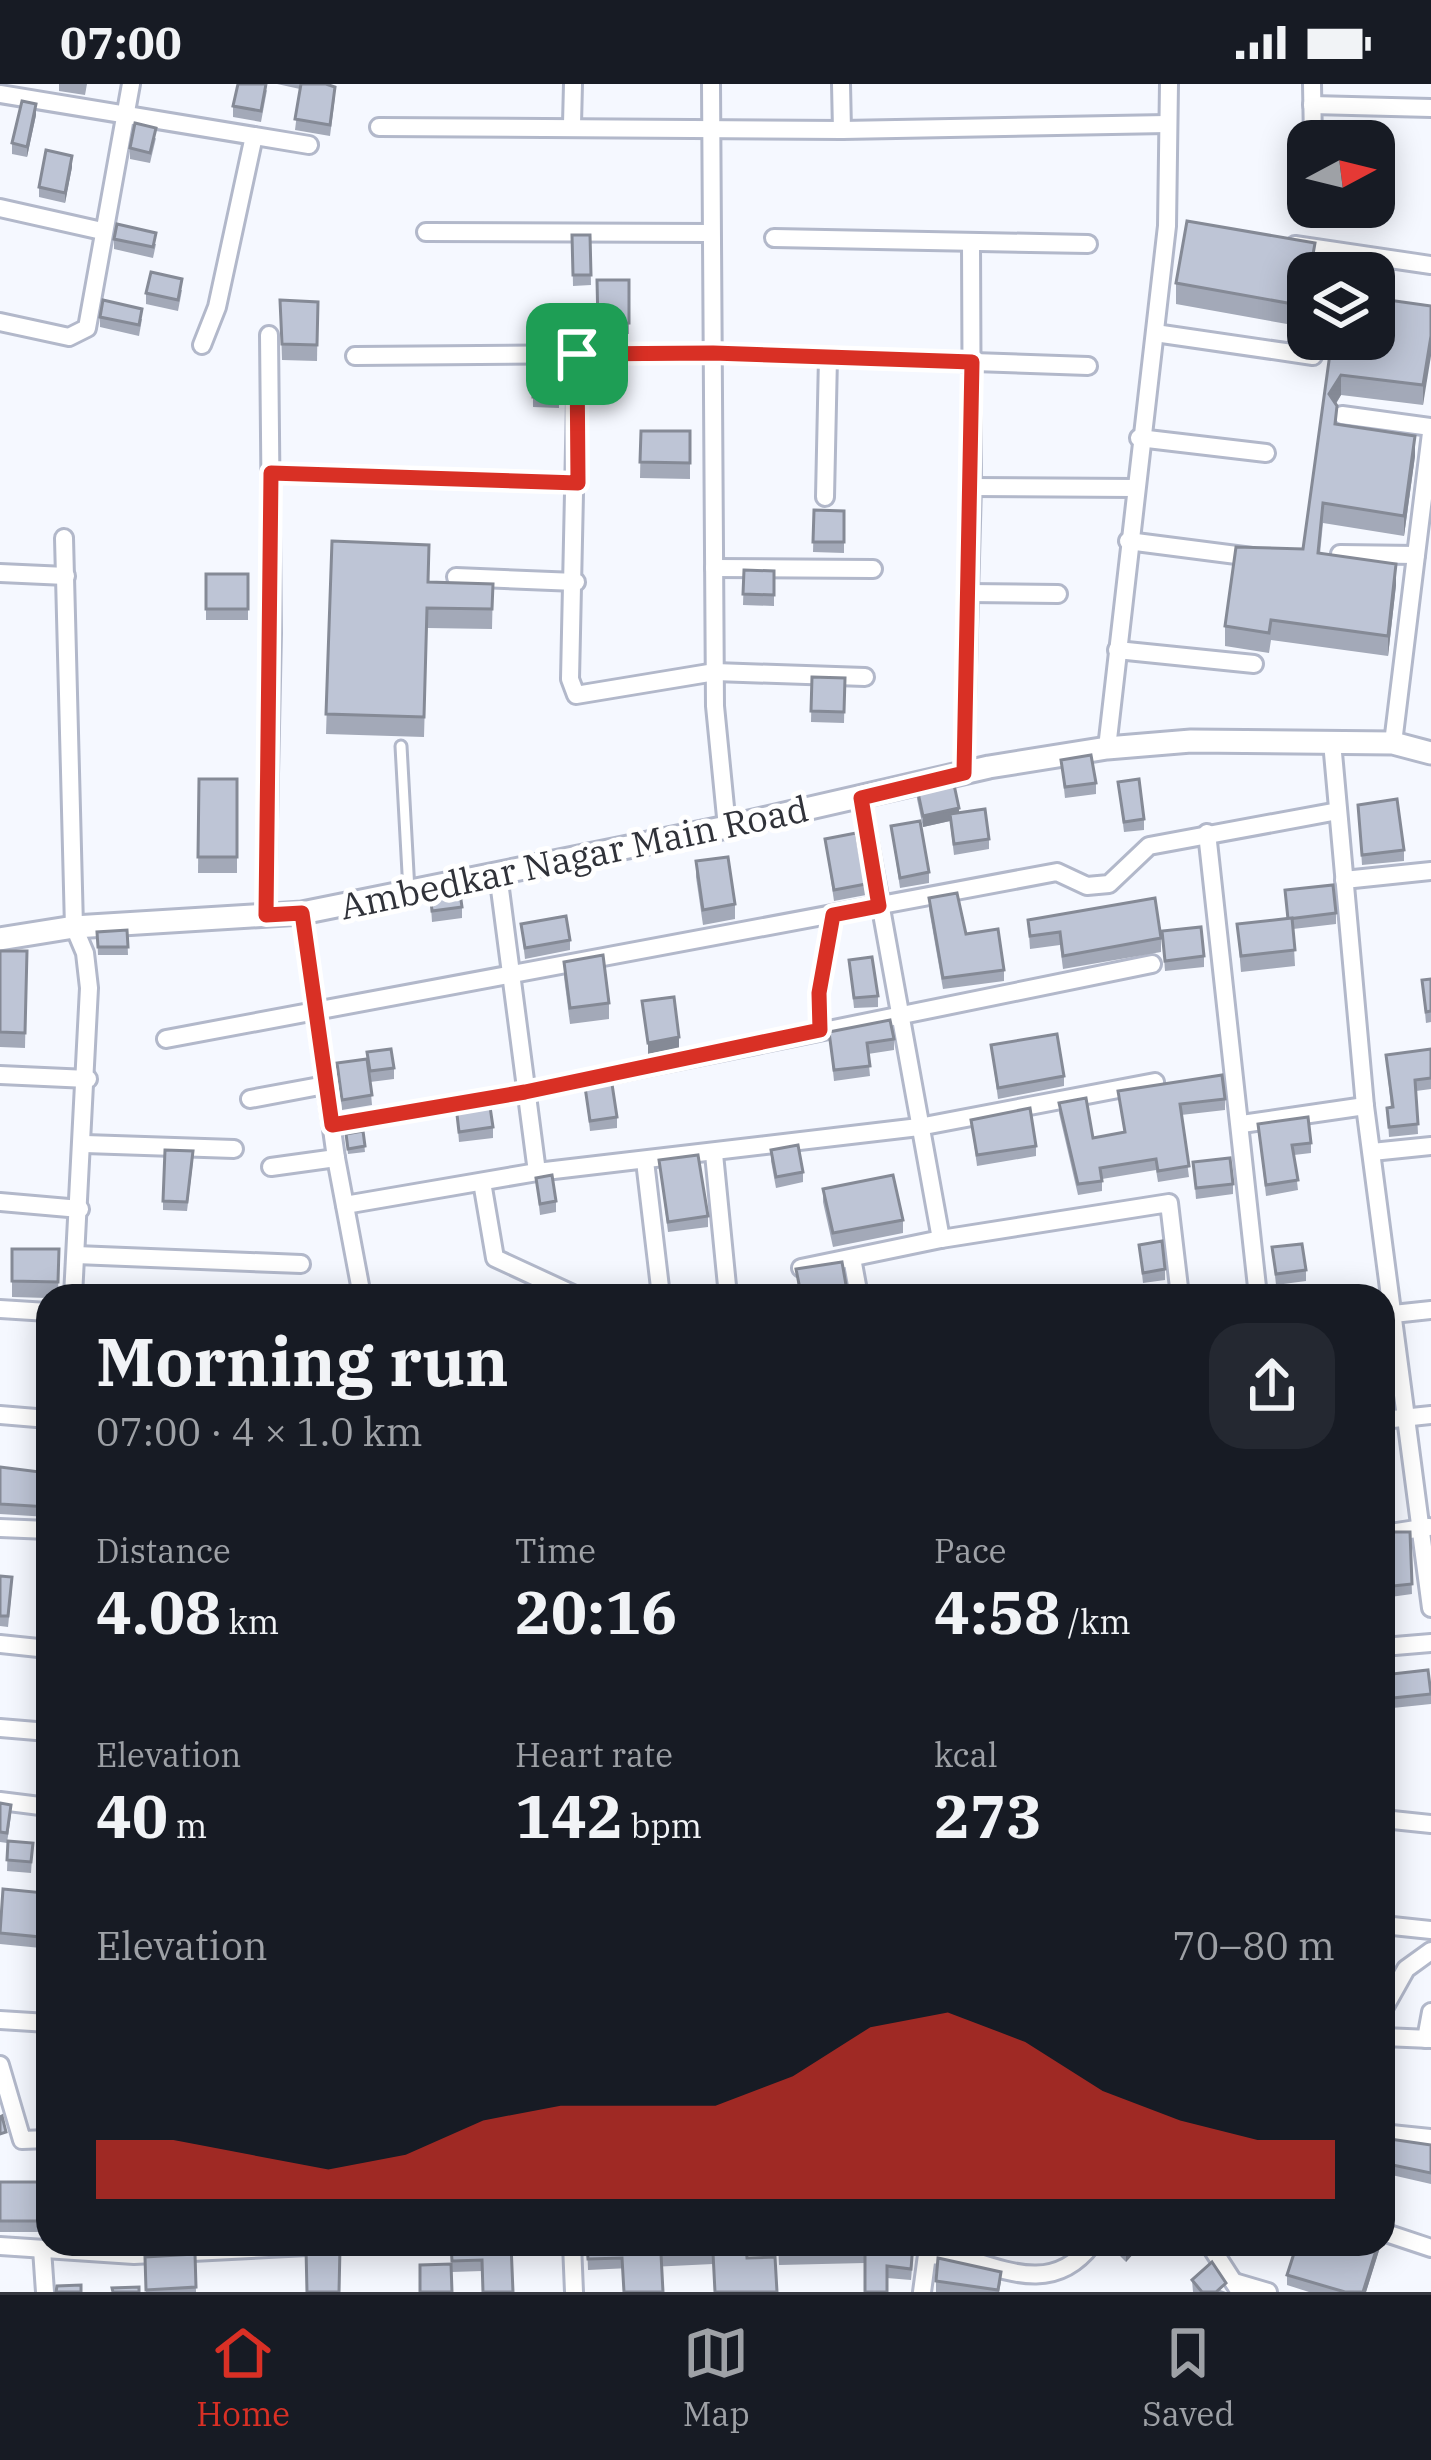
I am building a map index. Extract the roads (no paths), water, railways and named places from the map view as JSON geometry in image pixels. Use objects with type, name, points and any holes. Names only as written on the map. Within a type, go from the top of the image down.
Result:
[{"type":"street","points":[[0,322],[69,337],[83,332],[131,84]]},
{"type":"street","points":[[572,124],[573,84]]},
{"type":"street","points":[[711,84],[715,672],[727,827]]},
{"type":"street","points":[[841,84],[842,130]]},
{"type":"street","points":[[1107,748],[1139,438],[1167,226],[1168,84]]},
{"type":"street","points":[[1312,84],[1312,120]]},
{"type":"street","points":[[0,94],[309,145]]},
{"type":"street","points":[[1312,105],[1431,107]]},
{"type":"street","points":[[379,127],[572,124],[842,130],[1167,124]]},
{"type":"street","points":[[202,345],[217,307],[254,136]]},
{"type":"street","points":[[0,208],[102,231]]},
{"type":"street","points":[[1167,226],[1189,230]]},
{"type":"street","points":[[426,232],[710,232]]},
{"type":"street","points":[[774,238],[1088,244]]},
{"type":"street","points":[[964,773],[972,487],[971,242]]},
{"type":"street","points":[[1276,242],[1431,266]]},
{"type":"street","points":[[1155,333],[1287,352]]},
{"type":"street","points":[[266,915],[268,335]]},
{"type":"street","points":[[355,356],[713,353],[1088,365]]},
{"type":"street","points":[[577,354],[576,582],[570,679],[576,694],[715,672],[866,677]]},
{"type":"street","points":[[825,496],[828,357]]},
{"type":"street","points":[[1342,415],[1431,430],[1394,743]]},
{"type":"street","points":[[1139,438],[1266,453]]},
{"type":"street","points":[[271,473],[578,483]]},
{"type":"street","points":[[972,487],[1134,488]]},
{"type":"street","points":[[64,538],[74,927],[85,953],[89,988],[85,1144],[74,1284]]},
{"type":"street","points":[[1128,541],[1283,560]]},
{"type":"street","points":[[1340,554],[1416,555]]},
{"type":"street","points":[[714,568],[873,569]]},
{"type":"street","points":[[0,573],[66,576]]},
{"type":"street","points":[[456,577],[576,582]]},
{"type":"street","points":[[967,593],[1058,594]]},
{"type":"street","points":[[1117,650],[1254,664]]},
{"type":"street","name":"Ambedkar Nagar Main Road","points":[[0,939],[74,927],[302,913],[727,827],[964,773],[1107,748],[1191,741],[1332,742],[1394,743],[1431,753]]},
{"type":"street","points":[[1332,742],[1385,1284]]},
{"type":"street","points":[[861,798],[896,1012],[941,1239]]},
{"type":"street","points":[[166,1039],[1057,872],[1087,886],[1109,884],[1125,863],[1149,846],[1338,811]]},
{"type":"street","points":[[1207,833],[1257,1284]]},
{"type":"street","points":[[1344,880],[1431,871]]},
{"type":"street","points":[[497,874],[537,1172]]},
{"type":"street","points":[[302,913],[336,1158],[360,1284]]},
{"type":"street","points":[[820,1030],[819,993],[833,915]]},
{"type":"street","points":[[332,1125],[525,1092],[896,1012],[1152,964]]},
{"type":"street","points":[[0,1075],[88,1079]]},
{"type":"street","points":[[346,1205],[537,1172],[919,1127],[1155,1082]]},
{"type":"street","points":[[250,1099],[326,1085]]},
{"type":"street","points":[[1242,1124],[1365,1106]]},
{"type":"street","points":[[85,1144],[234,1149]]},
{"type":"street","points":[[1372,1152],[1431,1146]]},
{"type":"street","points":[[714,1154],[727,1284]]},
{"type":"street","points":[[271,1167],[336,1158]]},
{"type":"street","points":[[645,1161],[660,1284]]},
{"type":"street","points":[[482,1182],[495,1258],[551,1284]]},
{"type":"street","points":[[0,1202],[80,1209]]},
{"type":"street","points":[[801,1268],[941,1239],[1169,1203],[1179,1284]]},
{"type":"street","points":[[76,1255],[301,1264]]},
{"type":"street","points":[[852,1258],[857,1284]]},
{"type":"street","points":[[0,1309],[36,1311]]},
{"type":"street","points":[[1395,1314],[1431,1310]]},
{"type":"street","points":[[1395,1353],[1425,1528],[1431,1608]]},
{"type":"street","points":[[0,1415],[36,1418]]},
{"type":"street","points":[[1395,1419],[1431,1415]]},
{"type":"street","points":[[0,1528],[36,1530]]},
{"type":"street","points":[[1395,1532],[1425,1528]]},
{"type":"street","points":[[1395,1646],[1431,1643]]},
{"type":"street","points":[[0,1644],[36,1648]]},
{"type":"street","points":[[0,1728],[36,1731]]},
{"type":"street","points":[[0,1802],[36,1806]]},
{"type":"street","points":[[1395,1820],[1431,1824]]},
{"type":"street","points":[[1395,1926],[1431,1930]]},
{"type":"street","points":[[1395,1989],[1406,1969],[1431,1951]]},
{"type":"street","points":[[1395,2038],[1429,2039],[1431,2012]]},
{"type":"street","points":[[0,2020],[36,2022]]},
{"type":"street","points":[[0,2065],[4,2097],[22,2140],[36,2139]]},
{"type":"street","points":[[1395,2134],[1431,2138]]},
{"type":"street","points":[[1395,2236],[1431,2248]]},
{"type":"street","points":[[0,2246],[36,2249]]},
{"type":"street","points":[[42,2256],[45,2292]]},
{"type":"street","points":[[572,2256],[574,2292]]},
{"type":"street","points":[[922,2292],[928,2256]]},
{"type":"street","points":[[976,2256],[1038,2278],[1070,2269],[1081,2256]]},
{"type":"street","points":[[1217,2256],[1237,2287],[1268,2292]]},
{"type":"lane","points":[[401,746],[409,891]]}]
